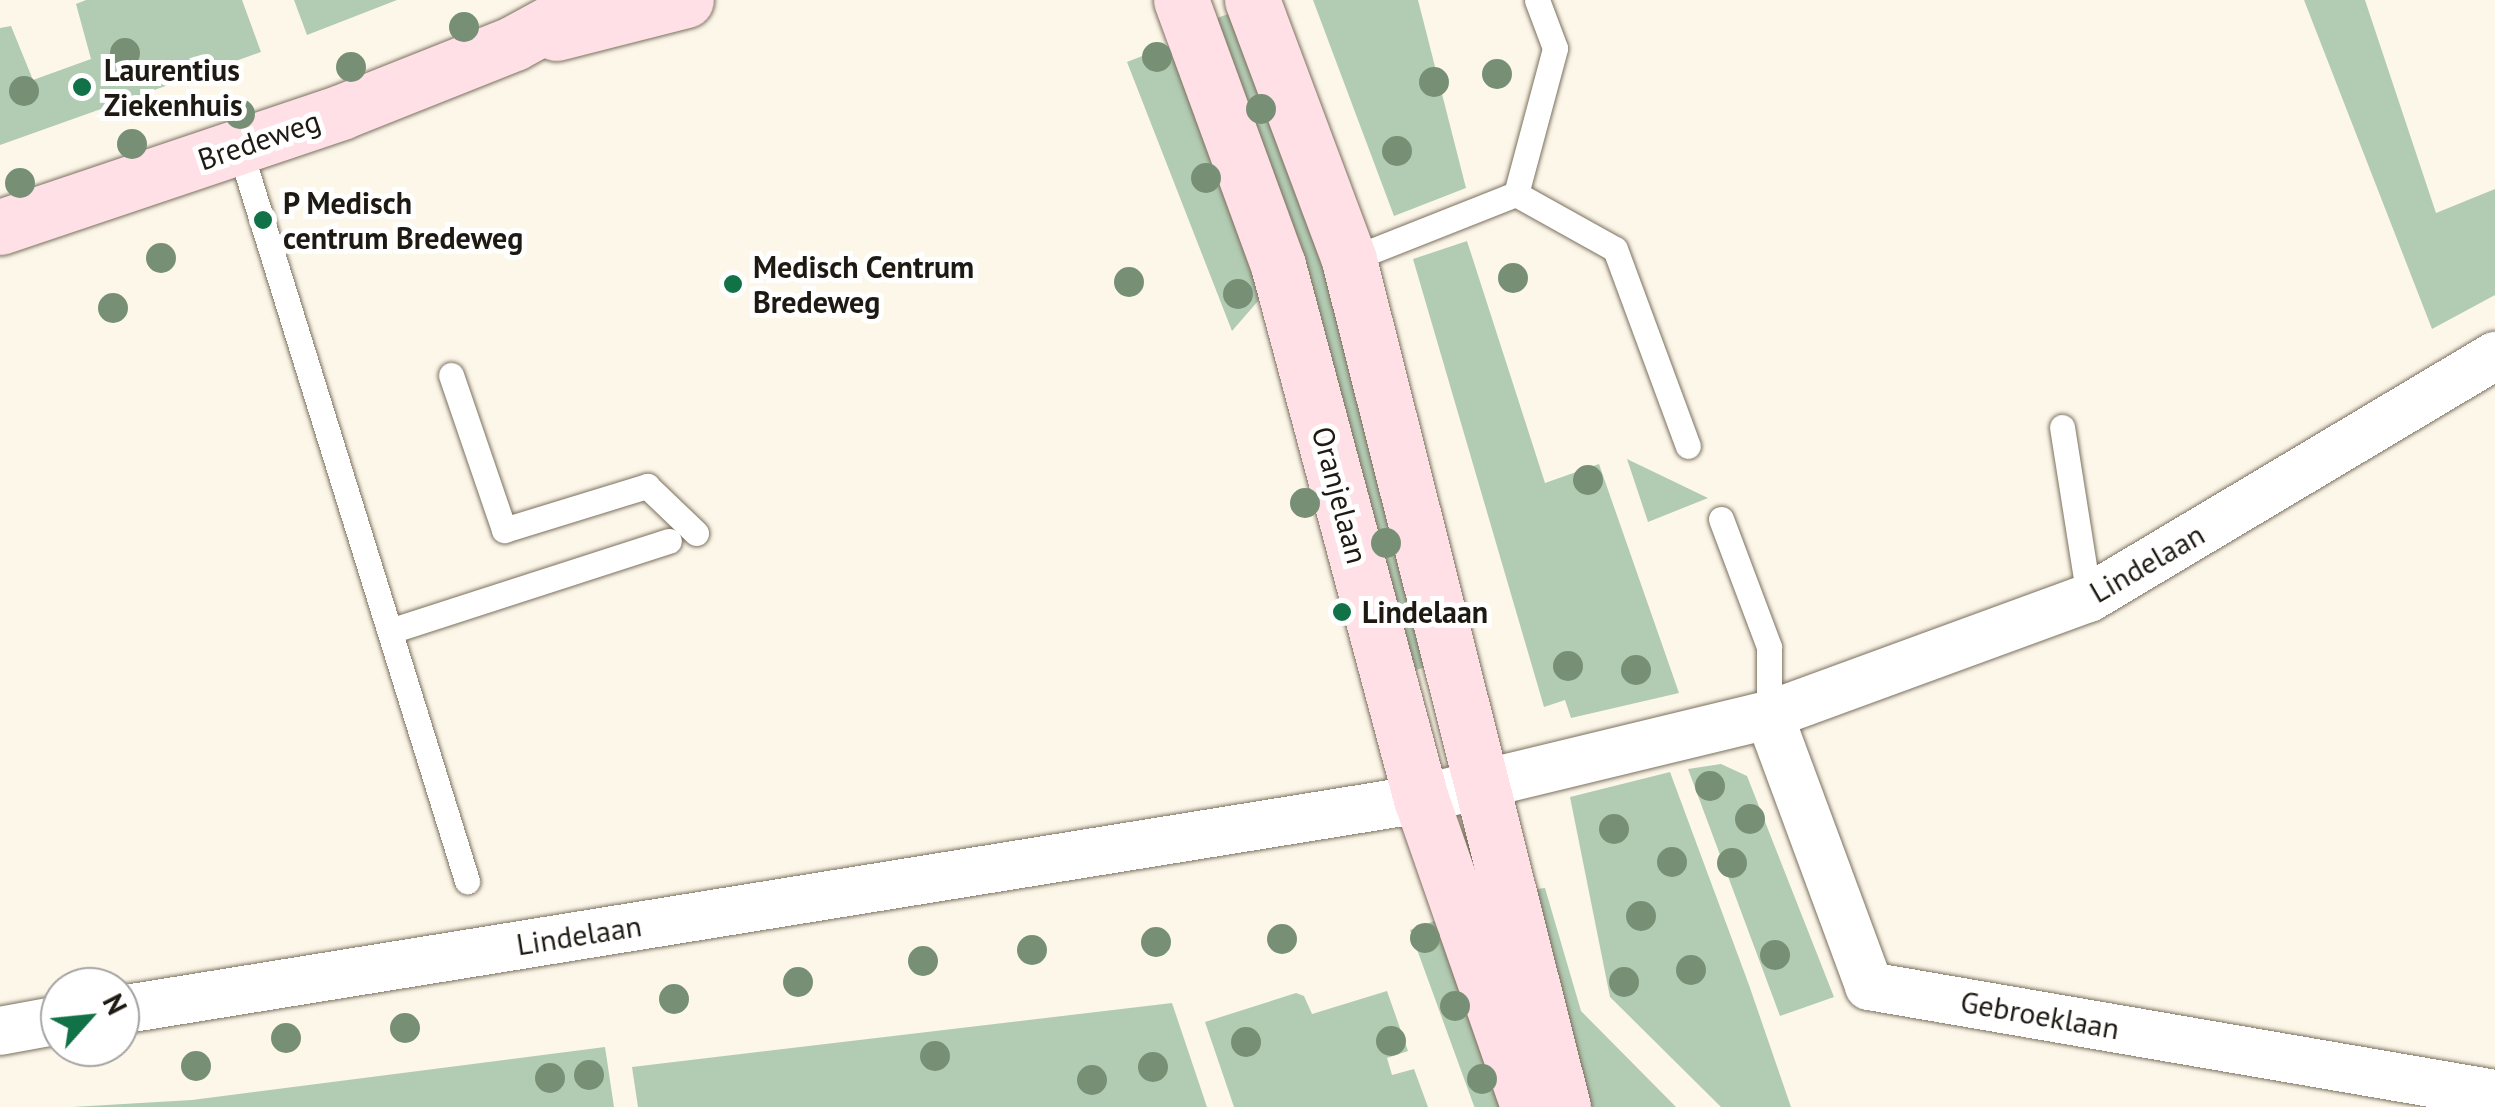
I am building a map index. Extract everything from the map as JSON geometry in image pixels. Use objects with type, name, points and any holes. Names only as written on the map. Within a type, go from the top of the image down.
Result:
[{"type":"street","name":"Bredeweg","points":[[514,43],[593,0]]},
{"type":"street","name":"Bredeweg","points":[[0,227],[239,147],[514,43],[686,0]]},
{"type":"street","name":"Oranjelaan","points":[[1181,0],[1278,264],[1398,802],[1528,1107]]},
{"type":"street","points":[[1252,0],[1349,260],[1476,784],[1563,1107]]},
{"type":"street","name":"Lindelaan","points":[[140,1007],[1398,802],[1769,715],[2089,598],[2495,356]]},
{"type":"street","name":"Gebroeklaan","points":[[1769,715],[1869,986],[2495,1094]]},
{"type":"street","points":[[0,1031],[40,1024]]},
{"type":"lane","points":[[1516,194],[1555,48],[1538,0]]},
{"type":"lane","points":[[239,147],[466,881]]},
{"type":"lane","points":[[1349,260],[1516,194]]},
{"type":"lane","points":[[1516,194],[1614,249],[1688,446]]},
{"type":"lane","points":[[452,375],[504,530],[647,486],[696,533]]},
{"type":"lane","points":[[2062,428],[2089,598]]},
{"type":"lane","points":[[1721,519],[1768,647],[1769,715]]},
{"type":"lane","points":[[390,631],[669,541]]},
{"type":"green space","name":"Laurentius Ziekenhuis","points":[[86,0],[242,0],[261,52],[0,145],[0,28],[11,26],[33,80],[91,59],[76,4]]},
{"type":"green space","points":[[294,0],[397,0],[307,35]]},
{"type":"green space","points":[[1313,0],[1418,0],[1466,188],[1394,216]]},
{"type":"green space","points":[[2304,0],[2365,0],[2436,213],[2495,189],[2495,295],[2432,329]]},
{"type":"green space","points":[[1236,11],[1330,266],[1432,665],[1403,674],[1212,20]]},
{"type":"green space","points":[[1175,43],[1265,293],[1232,331],[1127,62]]},
{"type":"green space","points":[[1467,241],[1545,483],[1599,464],[1679,693],[1571,718],[1565,700],[1544,707],[1413,259]]},
{"type":"green space","points":[[1627,459],[1708,498],[1648,522]]},
{"type":"green space","points":[[1721,764],[1747,776],[1834,997],[1780,1016],[1688,769]]},
{"type":"green space","points":[[1670,772],[1791,1107],[1721,1107],[1610,997],[1570,797]]},
{"type":"green space","points":[[1545,888],[1581,1011],[1676,1107],[1586,1107],[1520,891]]},
{"type":"green space","points":[[1440,919],[1508,1107],[1474,1107],[1410,930]]},
{"type":"green space","points":[[1387,991],[1408,1051],[1387,1058],[1392,1075],[1414,1069],[1428,1107],[1234,1107],[1205,1022],[1296,993],[1304,996],[1312,1014]]},
{"type":"green space","points":[[1172,1003],[1207,1107],[638,1107],[632,1067]]},
{"type":"green space","points":[[605,1047],[614,1107],[72,1107],[192,1100]]},
{"type":"place","name":"Laurentius Ziekenhuis","points":[[82,87]]},
{"type":"place","name":"P Medisch centrum Bredeweg","points":[[263,220]]},
{"type":"place","name":"Medisch Centrum Bredeweg","points":[[733,284]]},
{"type":"place","name":"Lindelaan","points":[[1342,612]]}]
